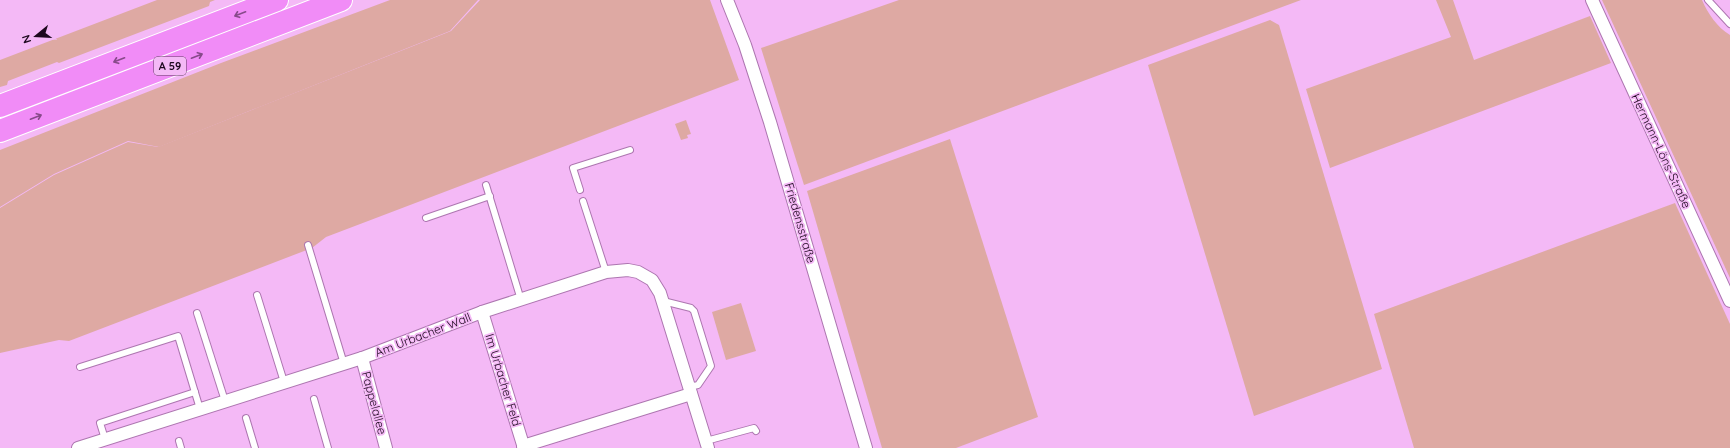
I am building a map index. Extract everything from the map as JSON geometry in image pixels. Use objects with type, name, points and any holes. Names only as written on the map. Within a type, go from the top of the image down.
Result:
[{"type":"highway","name":"A 59","points":[[0,106],[277,0]]},
{"type":"highway","name":"A 59","points":[[0,131],[341,0]]},
{"type":"street","name":"Friedensstraße","points":[[727,0],[745,45],[770,122],[866,448]]},
{"type":"street","name":"Hermann-Löns-Straße","points":[[1592,0],[1730,301]]},
{"type":"street","name":"Am Urbacher Wall","points":[[78,448],[100,443],[200,409],[362,358],[482,312],[606,272],[628,270],[638,272],[652,280],[663,300],[707,445]]},
{"type":"street","name":"Im Urbacher Feld","points":[[482,312],[524,447]]},
{"type":"street","name":"Pappelallee","points":[[362,358],[386,448]]},
{"type":"street","points":[[524,447],[690,391]]},
{"type":"lane","points":[[1708,0],[1730,24]]},
{"type":"lane","points":[[580,190],[573,168],[630,150]]},
{"type":"lane","points":[[486,185],[521,300]]},
{"type":"lane","points":[[426,218],[490,196]]},
{"type":"lane","points":[[583,201],[606,272]]},
{"type":"lane","points":[[308,245],[344,364]]},
{"type":"lane","points":[[257,295],[284,382]]},
{"type":"lane","points":[[663,300],[691,308],[694,311],[711,366],[698,385],[690,391]]},
{"type":"lane","points":[[197,313],[225,401]]},
{"type":"lane","points":[[80,367],[178,336],[200,409]]},
{"type":"lane","points":[[100,443],[100,423],[195,392]]},
{"type":"lane","points":[[314,398],[328,448]]},
{"type":"lane","points":[[246,418],[255,448]]},
{"type":"lane","points":[[707,445],[754,428],[756,431]]},
{"type":"shaded area","points":[[157,0],[215,0],[210,2],[209,6],[59,63],[57,62],[8,81],[7,85],[0,87],[0,60]]},
{"type":"shaded area","points":[[390,0],[478,0],[450,31],[159,147],[128,141],[54,174],[0,207],[0,150],[221,63]]},
{"type":"shaded area","points":[[480,0],[710,0],[739,80],[326,237],[312,248],[69,341],[59,340],[0,353],[0,208],[54,175],[128,142],[158,147],[451,31]]},
{"type":"shaded area","points":[[899,0],[1301,0],[804,185],[761,48]]},
{"type":"shaded area","points":[[1436,0],[1453,0],[1474,60],[1590,16],[1611,63],[1330,168],[1306,89],[1451,37]]},
{"type":"shaded area","points":[[1602,0],[1702,0],[1713,20],[1730,35],[1730,278]]},
{"type":"shaded area","points":[[1270,20],[1279,25],[1382,369],[1254,416],[1148,65]]},
{"type":"shaded area","points":[[686,120],[691,134],[687,135],[688,138],[681,140],[675,124]]},
{"type":"shaded area","points":[[950,139],[1038,417],[956,448],[882,448],[807,191]]},
{"type":"shaded area","points":[[1675,203],[1730,324],[1730,448],[1414,448],[1374,314]]},
{"type":"shaded area","points":[[741,303],[756,351],[726,360],[712,312]]}]
